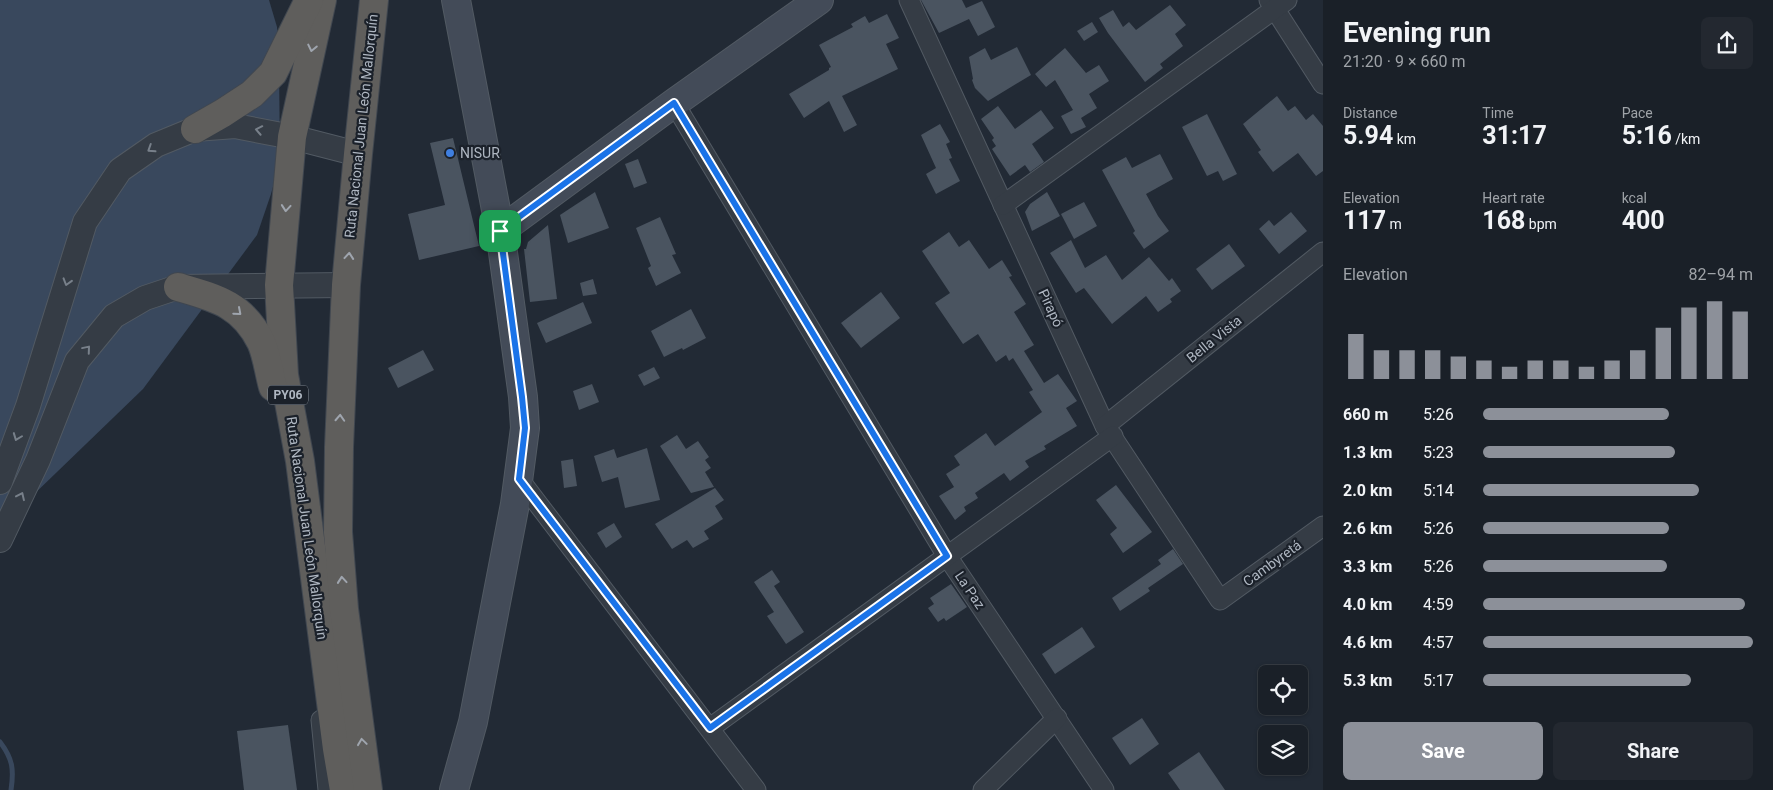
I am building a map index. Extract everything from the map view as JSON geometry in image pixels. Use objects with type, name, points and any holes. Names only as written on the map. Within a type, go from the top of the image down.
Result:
[{"type":"highway","points":[[195,129],[252,94],[273,74],[309,0]]},
{"type":"highway","name":"Ruta Nacional Juan León Mallorquín","points":[[322,0],[292,137],[279,285],[284,375],[300,461],[337,749],[344,790]]},
{"type":"highway","name":"Ruta Nacional Juan León Mallorquín","points":[[368,790],[344,609],[338,532],[339,447],[346,285],[374,0]]},
{"type":"highway","points":[[178,287],[203,294],[230,305],[246,318],[262,343],[284,443],[306,507]]},
{"type":"main road","points":[[454,790],[473,722],[519,479],[525,428],[500,231],[456,0]]},
{"type":"main road","points":[[500,231],[674,103],[819,0]]},
{"type":"street","name":"Pirapó","points":[[909,0],[1109,431],[1220,600]]},
{"type":"street","points":[[1003,205],[1277,3],[1323,84]]},
{"type":"street","name":"La Paz","points":[[674,103],[947,556],[1104,790]]},
{"type":"street","points":[[0,482],[28,406],[85,222],[120,170],[156,146],[195,129],[235,126],[292,137],[358,154]]},
{"type":"street","name":"Bella Vista","points":[[710,728],[947,556],[1109,431],[1323,252]]},
{"type":"street","points":[[0,540],[38,460],[76,361],[114,316],[144,298],[178,287],[346,285]]},
{"type":"street","points":[[519,479],[756,790]]},
{"type":"street","name":"Cambyretá","points":[[1220,600],[1323,526]]},
{"type":"street","points":[[321,622],[321,722],[328,790]]},
{"type":"street","points":[[983,790],[1057,718]]},
{"type":"water","points":[[0,0],[269,0],[277,27],[280,160],[257,235],[143,389],[0,527]]},
{"type":"building","points":[[921,0],[962,0],[966,8],[982,1],[995,27],[978,36],[969,19],[939,33]]},
{"type":"building","points":[[1170,5],[1186,25],[1175,34],[1183,46],[1160,64],[1163,68],[1145,82],[1099,18],[1113,10],[1123,27],[1129,22],[1136,30]]},
{"type":"building","points":[[887,14],[899,38],[886,44],[898,69],[842,96],[857,125],[844,132],[829,101],[804,118],[789,94],[831,67],[819,45],[853,27],[851,24],[865,16],[869,23]]},
{"type":"building","points":[[1092,22],[1098,32],[1084,41],[1077,31]]},
{"type":"building","points":[[1017,47],[1031,75],[988,101],[975,88],[969,57],[985,48],[991,60]]},
{"type":"building","points":[[1065,48],[1086,73],[1099,65],[1109,81],[1089,94],[1097,108],[1081,118],[1086,127],[1071,134],[1061,116],[1073,110],[1055,80],[1046,87],[1035,74]]},
{"type":"building","points":[[1277,96],[1288,111],[1295,106],[1306,120],[1313,114],[1323,126],[1323,171],[1316,176],[1298,153],[1273,172],[1258,152],[1261,150],[1243,124]]},
{"type":"building","points":[[998,106],[1015,129],[1041,110],[1054,128],[1032,144],[1044,162],[1030,172],[1025,165],[1010,176],[992,149],[996,146],[992,140],[994,138],[981,119]]},
{"type":"building","points":[[1207,114],[1237,174],[1223,181],[1218,171],[1207,176],[1182,127]]},
{"type":"building","points":[[940,124],[950,142],[946,144],[952,158],[949,159],[960,181],[936,194],[926,174],[936,168],[921,135]]},
{"type":"building","points":[[453,138],[479,246],[419,260],[408,214],[445,205],[430,143]]},
{"type":"building","points":[[1160,154],[1173,179],[1146,194],[1169,231],[1144,249],[1133,233],[1135,231],[1102,170],[1126,157],[1132,168]]},
{"type":"building","points":[[638,159],[647,183],[634,188],[625,164]]},
{"type":"building","points":[[595,192],[609,228],[568,243],[560,215]]},
{"type":"building","points":[[1047,192],[1060,216],[1032,231],[1025,212],[1030,204]]},
{"type":"building","points":[[1084,202],[1097,226],[1074,239],[1061,214]]},
{"type":"building","points":[[1291,212],[1307,231],[1279,254],[1259,229],[1269,220],[1274,226]]},
{"type":"building","points":[[660,217],[676,254],[672,255],[681,273],[656,286],[648,268],[651,266],[636,228]]},
{"type":"building","points":[[548,225],[557,299],[530,302],[524,249],[526,249],[528,242]]},
{"type":"building","points":[[949,232],[959,247],[969,240],[989,269],[1002,260],[1012,276],[1009,277],[1026,304],[1014,312],[1034,345],[1024,351],[1044,383],[1058,374],[1077,401],[1066,408],[1077,426],[1044,446],[1046,449],[1025,461],[1029,467],[1010,481],[1004,473],[975,493],[978,498],[964,507],[966,511],[955,520],[939,496],[954,487],[946,474],[960,465],[954,456],[986,433],[995,446],[1042,412],[1029,392],[1033,390],[1013,358],[1009,361],[1006,355],[996,362],[978,334],[963,344],[935,303],[950,293],[922,251]]},
{"type":"building","points":[[1071,240],[1085,268],[1106,255],[1122,280],[1149,257],[1169,281],[1172,278],[1181,291],[1170,299],[1172,302],[1158,312],[1146,296],[1112,324],[1084,288],[1076,293],[1050,253]]},
{"type":"building","points":[[1229,244],[1245,266],[1212,290],[1196,269]]},
{"type":"building","points":[[593,279],[597,294],[583,296],[580,283]]},
{"type":"building","points":[[881,292],[900,318],[861,348],[841,323]]},
{"type":"building","points":[[583,302],[592,323],[546,343],[537,323]]},
{"type":"building","points":[[691,309],[706,338],[664,357],[651,331]]},
{"type":"building","points":[[423,350],[434,370],[398,388],[388,368]]},
{"type":"building","points":[[654,367],[660,378],[644,386],[638,375]]},
{"type":"building","points":[[592,384],[599,402],[579,410],[573,391]]},
{"type":"building","points":[[677,435],[686,449],[698,441],[709,457],[705,460],[711,468],[705,472],[714,487],[691,493],[660,446]]},
{"type":"building","points":[[647,448],[660,500],[625,508],[618,477],[602,482],[594,456],[614,449],[617,458]]},
{"type":"building","points":[[573,459],[577,486],[564,488],[561,461]]},
{"type":"building","points":[[1116,485],[1152,532],[1123,553],[1110,534],[1117,528],[1096,500]]},
{"type":"building","points":[[715,488],[724,500],[715,506],[723,519],[704,531],[709,539],[693,548],[687,540],[672,549],[655,524]]},
{"type":"building","points":[[614,523],[622,537],[606,548],[597,533]]},
{"type":"building","points":[[1173,549],[1183,564],[1148,588],[1150,591],[1120,611],[1112,598],[1161,564],[1158,560]]},
{"type":"building","points":[[772,570],[780,582],[774,586],[804,632],[786,644],[767,616],[774,612],[754,582]]},
{"type":"building","points":[[951,584],[967,607],[946,621],[944,618],[938,622],[928,608],[934,604],[930,598]]},
{"type":"building","points":[[1082,627],[1095,647],[1055,674],[1042,654]]},
{"type":"building","points":[[1142,718],[1159,744],[1130,765],[1112,738]]},
{"type":"building","points":[[288,725],[297,790],[244,790],[237,731]]},
{"type":"building","points":[[1199,752],[1225,790],[1180,790],[1168,773]]},
{"type":"waterway","points":[[0,742],[8,754],[12,765],[11,790]]},
{"type":"place","name":"NISUR","points":[[450,153]]},
{"type":"route","points":[[674,103],[947,556],[710,728],[519,479],[525,428],[500,231],[674,103]]}]
